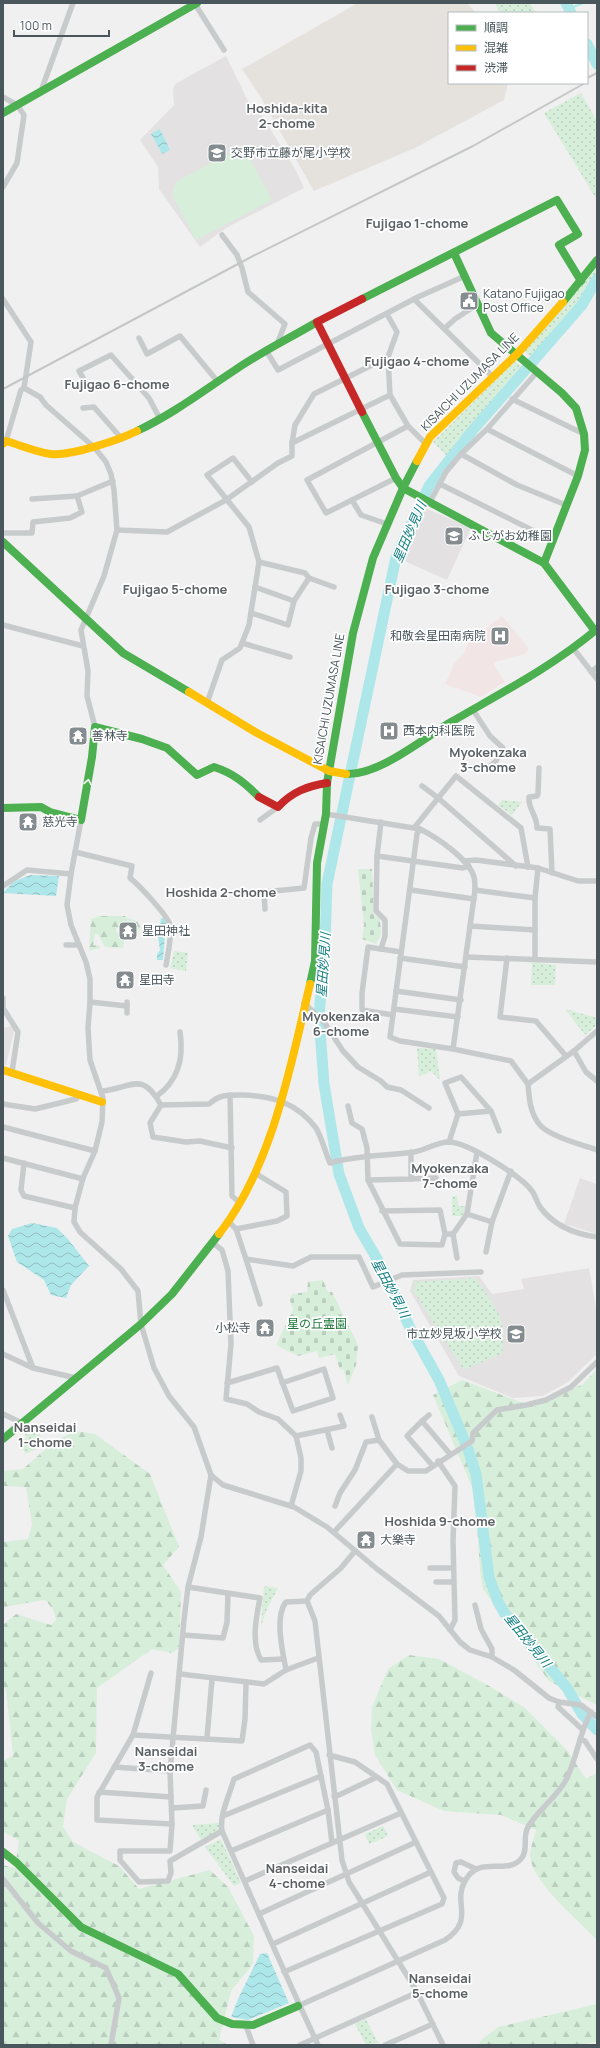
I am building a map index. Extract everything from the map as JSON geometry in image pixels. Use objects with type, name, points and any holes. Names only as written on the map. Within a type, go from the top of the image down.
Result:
[{"type":"street","points":[[41,92],[73,3]]},
{"type":"street","points":[[3,113],[196,4],[224,50]]},
{"type":"street","points":[[3,96],[17,105],[24,115],[17,162],[3,187]]},
{"type":"street","points":[[3,298],[31,342],[24,388],[21,390],[4,444],[50,454],[61,454],[122,439],[160,419],[236,369],[317,322],[557,200],[578,234],[559,245],[581,282]]},
{"type":"street","points":[[222,234],[237,256],[242,268],[248,292],[285,324],[277,344]]},
{"type":"street","points":[[454,253],[491,333],[533,367],[576,408],[584,434],[585,450],[578,476],[566,505],[554,541],[544,563]]},
{"type":"street","name":"KISAICHI UZUMASA LINE","points":[[278,807],[290,794],[308,785],[327,782],[353,633],[373,558],[403,488],[430,437],[517,354],[581,282],[597,260]]},
{"type":"street","points":[[267,352],[278,370],[414,299],[464,276]]},
{"type":"street","points":[[414,299],[493,377]]},
{"type":"street","points":[[445,328],[455,319],[478,304]]},
{"type":"street","points":[[387,314],[397,332],[388,357],[390,395],[408,426],[426,444]]},
{"type":"street","points":[[3,542],[123,653],[257,733],[329,771],[340,774],[351,774],[367,771],[532,675],[573,648],[596,630],[544,563],[403,488],[396,478],[360,409],[317,322]]},
{"type":"street","points":[[139,338],[148,354],[180,336],[218,382]]},
{"type":"street","points":[[86,383],[79,371],[111,355],[149,398],[160,419]]},
{"type":"street","points":[[117,530],[167,532],[226,500],[278,463],[292,456],[292,443],[295,425],[314,394],[388,357]]},
{"type":"street","points":[[430,502],[446,472],[461,454],[487,429],[512,399],[533,367]]},
{"type":"street","points":[[24,388],[40,397],[46,405],[94,447],[106,462],[113,481],[117,530],[104,576],[81,630],[82,646],[88,671],[87,696],[95,727],[92,757],[74,852],[67,905],[71,925],[90,979],[88,1028],[90,1060],[102,1092],[102,1122],[95,1151],[83,1179],[75,1208],[74,1222],[80,1232],[121,1269],[138,1291],[141,1324],[154,1368],[169,1396],[194,1427],[210,1475],[201,1537],[188,1587],[180,1674],[172,1736],[170,1771],[172,1824],[170,1851],[120,1852],[120,1860],[139,1882],[168,1881],[172,1873],[170,1861],[222,1831]]},
{"type":"street","points":[[292,443],[390,395]]},
{"type":"street","points":[[512,399],[584,434]]},
{"type":"street","points":[[82,408],[94,407],[122,439]]},
{"type":"street","points":[[396,478],[326,513],[306,480],[408,426]]},
{"type":"street","points":[[487,429],[578,476]]},
{"type":"street","points":[[461,454],[517,485],[566,505]]},
{"type":"street","points":[[207,703],[222,660],[240,648],[242,643],[251,613],[259,562],[249,527],[207,475],[233,458],[252,482]]},
{"type":"street","points":[[32,499],[77,496],[113,481]]},
{"type":"street","points":[[440,484],[554,541]]},
{"type":"street","points":[[3,533],[32,533],[32,522],[70,518],[82,512],[77,496]]},
{"type":"street","points":[[352,500],[361,515],[387,524]]},
{"type":"street","points":[[259,562],[305,574],[310,578],[334,587]]},
{"type":"street","points":[[251,613],[288,625],[294,601],[310,578]]},
{"type":"street","points":[[255,587],[294,601]]},
{"type":"street","points":[[3,626],[82,646]]},
{"type":"street","points":[[242,643],[290,657]]},
{"type":"street","points":[[573,648],[597,679]]},
{"type":"street","points":[[591,672],[597,667]]},
{"type":"street","points":[[473,710],[490,736],[503,748],[496,762],[489,767]]},
{"type":"street","points":[[95,727],[142,739],[167,748],[197,775],[214,767],[226,771],[242,780],[258,797],[278,807],[260,820]]},
{"type":"street","points":[[539,768],[538,794],[537,796],[529,797],[528,805],[537,819],[537,828],[550,828],[552,872]]},
{"type":"street","points":[[528,867],[521,828],[456,776],[437,797],[417,829],[411,890],[390,1037],[400,1041],[454,1049],[510,1061],[528,1084],[530,1104],[540,1125],[558,1136],[597,1150]]},
{"type":"street","points":[[3,1439],[141,1324],[172,1294],[229,1222],[263,1158],[282,1101],[315,961],[317,863],[324,824],[330,814],[327,782]]},
{"type":"street","points":[[422,786],[437,797],[517,866]]},
{"type":"street","points":[[3,808],[41,806],[50,812],[81,820]]},
{"type":"street","points":[[330,814],[417,829],[434,836],[469,866],[474,877],[475,890],[454,1049]]},
{"type":"street","points":[[381,822],[377,856],[376,911],[385,920],[385,936],[381,949]]},
{"type":"street","points":[[265,909],[264,892],[304,888],[311,838],[315,824],[324,824]]},
{"type":"street","points":[[74,852],[132,866],[130,878],[151,897],[156,906],[168,918],[170,929],[166,965]]},
{"type":"street","points":[[377,856],[464,868],[469,866]]},
{"type":"street","points":[[464,861],[476,860],[538,868],[578,881],[597,881]]},
{"type":"street","points":[[535,958],[535,898],[538,868]]},
{"type":"street","points":[[3,886],[28,870],[71,874]]},
{"type":"street","points":[[411,890],[474,900]]},
{"type":"street","points":[[475,890],[535,898]]},
{"type":"street","points":[[470,926],[535,930]]},
{"type":"street","points":[[66,945],[79,945]]},
{"type":"street","points":[[393,1015],[362,1010],[362,993],[368,947],[465,967]]},
{"type":"street","points":[[466,957],[535,958],[567,962],[597,962]]},
{"type":"street","points":[[506,958],[500,1017],[536,1020],[566,1056]]},
{"type":"street","points":[[396,991],[461,1000]]},
{"type":"street","points":[[3,998],[4,1008],[18,1032],[12,1072]]},
{"type":"street","points":[[90,1002],[127,1004],[127,1013]]},
{"type":"street","points":[[304,1003],[324,1022],[343,1051],[358,1067],[381,1081],[387,1087],[401,1090],[429,1108]]},
{"type":"street","points":[[394,1009],[458,1017]]},
{"type":"street","points":[[528,1084],[574,1051],[597,1031]]},
{"type":"street","points":[[156,1096],[162,1092],[180,1068],[183,1050],[180,1032]]},
{"type":"street","points":[[574,1051],[586,1072],[597,1081]]},
{"type":"street","points":[[3,1070],[102,1102]]},
{"type":"street","points":[[449,1142],[458,1114],[445,1083],[461,1077],[491,1110],[499,1131]]},
{"type":"street","points":[[102,1092],[117,1090],[126,1084],[146,1084],[151,1088],[161,1105]]},
{"type":"street","points":[[3,1104],[35,1109],[76,1099],[80,1094]]},
{"type":"street","points":[[161,1105],[209,1104],[215,1098],[224,1095],[266,1096],[282,1101],[294,1107],[316,1129],[330,1162],[348,1157],[367,1158],[410,1152],[449,1142],[477,1152],[511,1171],[532,1190],[540,1207],[565,1230],[597,1237]]},
{"type":"street","points":[[230,1095],[232,1196],[240,1203]]},
{"type":"street","points":[[161,1105],[150,1123],[153,1137],[186,1142],[200,1141],[232,1148]]},
{"type":"street","points":[[348,1106],[352,1123],[362,1129],[367,1158],[368,1180],[382,1211],[400,1244],[442,1245],[445,1234],[440,1210],[382,1211]]},
{"type":"street","points":[[458,1114],[491,1110]]},
{"type":"street","points":[[3,1127],[95,1151]]},
{"type":"street","points":[[410,1152],[411,1179]]},
{"type":"street","points":[[458,1258],[453,1234],[467,1214],[477,1152]]},
{"type":"street","points":[[3,1158],[83,1179]]},
{"type":"street","points":[[24,1164],[21,1190],[24,1196],[75,1208]]},
{"type":"street","points":[[486,1252],[492,1222],[511,1171]]},
{"type":"street","points":[[236,1229],[277,1221],[287,1216],[286,1192],[255,1173]]},
{"type":"street","points":[[368,1180],[436,1178]]},
{"type":"street","points":[[467,1214],[492,1222]]},
{"type":"street","points":[[229,1222],[236,1229],[260,1304]]},
{"type":"street","points":[[445,1234],[453,1234]]},
{"type":"street","points":[[213,1243],[222,1250],[228,1271],[231,1344],[226,1399],[247,1404],[259,1412],[278,1419],[296,1436],[301,1458],[301,1471],[291,1506]]},
{"type":"street","points":[[246,1259],[293,1266],[311,1257],[359,1257],[373,1287],[402,1275],[480,1272]]},
{"type":"street","points":[[3,1290],[33,1368]]},
{"type":"street","points":[[3,1354],[33,1368],[76,1378]]},
{"type":"street","points":[[372,1417],[379,1440],[397,1464],[408,1471],[426,1470],[438,1461],[472,1441],[473,1433],[497,1410],[546,1400],[571,1387],[597,1362]]},
{"type":"street","points":[[227,1383],[277,1368],[282,1383],[293,1411],[333,1398],[324,1369],[282,1383]]},
{"type":"street","points":[[3,1414],[22,1423]]},
{"type":"street","points":[[296,1436],[345,1428],[340,1415]]},
{"type":"street","points":[[429,1415],[422,1420],[407,1436],[432,1466]]},
{"type":"street","points":[[422,1420],[450,1454]]},
{"type":"street","points":[[327,1430],[332,1448]]},
{"type":"street","points":[[335,1506],[340,1493],[355,1470],[366,1442],[379,1440]]},
{"type":"street","points":[[438,1461],[454,1486],[454,1620],[450,1630]]},
{"type":"street","points":[[334,1532],[397,1464]]},
{"type":"street","points":[[210,1475],[223,1485],[291,1506],[334,1532],[355,1551],[439,1616],[460,1642],[470,1650],[492,1657],[514,1670],[549,1698],[559,1702],[581,1705],[590,1714],[597,1717]]},
{"type":"street","points":[[355,1551],[341,1568],[310,1595],[307,1601],[314,1621],[342,1860],[349,1882],[418,1992],[443,2045]]},
{"type":"street","points":[[430,1568],[453,1568]]},
{"type":"street","points":[[436,1582],[453,1582]]},
{"type":"street","points":[[188,1587],[260,1598],[256,1618],[255,1650],[261,1660],[284,1659]]},
{"type":"street","points":[[183,1636],[223,1638],[227,1622],[228,1594]]},
{"type":"street","points":[[286,1670],[280,1621],[282,1608],[286,1602],[307,1601]]},
{"type":"street","points":[[475,1606],[481,1629],[492,1649],[492,1657]]},
{"type":"street","points":[[180,1674],[264,1684],[286,1670],[318,1658]]},
{"type":"street","points":[[151,1673],[133,1735],[99,1792],[97,1820],[172,1824]]},
{"type":"street","points":[[206,1738],[212,1679]]},
{"type":"street","points":[[133,1735],[242,1741],[245,1719],[246,1683]]},
{"type":"street","points":[[559,1702],[558,1707],[584,1728]]},
{"type":"street","points":[[3,1852],[17,1863],[82,1927],[93,1934],[178,1974],[217,2018],[246,2026],[298,2006],[445,1940],[455,1933],[460,1925],[462,1916],[462,1892],[464,1881],[476,1869],[495,1865],[509,1866],[522,1858],[525,1851],[525,1835],[527,1829],[566,1781],[590,1714]]},
{"type":"street","points":[[580,1739],[585,1741],[597,1759]]},
{"type":"street","points":[[318,2045],[298,2006],[273,1944],[222,1831],[221,1826],[223,1816],[234,1779],[310,1745],[316,1752],[328,1810],[332,1843]]},
{"type":"street","points":[[284,1972],[442,1904],[444,1898],[387,1784],[355,1762],[329,1755]]},
{"type":"street","points":[[114,1767],[170,1771]]},
{"type":"street","points":[[223,1816],[321,1776]]},
{"type":"street","points":[[334,1796],[377,1777]]},
{"type":"street","points":[[172,1808],[203,1806],[206,1790]]},
{"type":"street","points":[[99,1792],[171,1798]]},
{"type":"street","points":[[231,1851],[328,1810]]},
{"type":"street","points":[[245,1881],[402,1813]]},
{"type":"street","points":[[259,1914],[416,1842]]},
{"type":"street","points":[[464,1881],[458,1878],[454,1872],[456,1863],[460,1862],[476,1869]]},
{"type":"street","points":[[273,1944],[431,1872]]},
{"type":"street","points":[[3,1879],[38,1923],[71,1951],[106,1968],[119,1998],[110,2045]]},
{"type":"street","points":[[300,2045],[418,1992]]},
{"type":"street","points":[[385,2045],[433,2024]]},
{"type":"street","points":[[246,2026],[253,2045]]},
{"type":"shaded area","points":[[358,3],[467,3],[475,12],[448,12],[448,84],[508,84],[504,100],[415,148],[314,191],[260,96],[242,69]]},
{"type":"shaded area","name":"交野市立藤が尾小学校","points":[[226,56],[250,105],[259,111],[295,169],[304,188],[226,228],[200,247],[159,189],[158,167],[140,140],[174,105],[173,90],[175,84]]},
{"type":"shaded area","points":[[425,508],[471,528],[447,580],[400,559],[420,512]]},
{"type":"shaded area","points":[[502,616],[529,649],[525,654],[495,662],[494,665],[505,682],[481,697],[445,684],[454,664],[464,653],[468,643]]},
{"type":"shaded area","points":[[11,1026],[14,1031],[6,1065],[3,1065],[3,1028]]},
{"type":"shaded area","points":[[580,1178],[596,1184],[597,1183],[597,1234],[564,1224]]},
{"type":"shaded area","name":"市立妙見坂小学校","points":[[589,1268],[597,1313],[597,1354],[568,1382],[543,1396],[513,1398],[459,1376],[410,1291],[413,1280],[479,1276],[492,1294],[524,1289],[521,1279]]},
{"type":"green space","points":[[495,3],[530,3],[535,12],[500,12]]},
{"type":"green space","points":[[581,93],[597,121],[597,200],[544,113]]},
{"type":"green space","points":[[243,146],[272,200],[196,240],[172,195],[176,182]]},
{"type":"green space","points":[[597,268],[595,279],[581,303],[532,358],[524,351]]},
{"type":"green space","points":[[515,361],[524,369],[447,456],[433,442]]},
{"type":"green space","points":[[502,800],[522,802],[512,815],[498,805]]},
{"type":"green space","points":[[358,869],[372,869],[374,915],[380,919],[381,934],[376,944],[362,939],[364,925]]},
{"type":"green space","points":[[100,916],[125,916],[137,921],[141,928],[138,931],[124,924],[116,929],[117,933],[129,930],[125,935],[123,948],[105,947],[98,934],[95,934],[93,945],[100,946],[100,948],[89,951],[91,919]]},
{"type":"green space","points":[[174,951],[188,953],[186,971],[170,968]]},
{"type":"green space","points":[[532,962],[556,965],[555,985],[531,985]]},
{"type":"green space","points":[[565,1009],[597,1018],[597,1025],[585,1035]]},
{"type":"green space","points":[[417,1048],[436,1049],[440,1080],[431,1071],[419,1077]]},
{"type":"green space","points":[[452,1196],[457,1196],[458,1206],[467,1206],[466,1211],[462,1216],[452,1216]]},
{"type":"green space","points":[[476,1278],[498,1313],[501,1321],[504,1341],[502,1353],[464,1370],[414,1292],[415,1282]]},
{"type":"green space","name":"星の丘霊園","points":[[323,1280],[328,1292],[332,1292],[358,1345],[356,1365],[348,1385],[343,1369],[340,1370],[335,1354],[319,1358],[317,1351],[298,1356],[276,1345],[293,1310],[290,1300],[292,1294],[307,1292],[308,1282]]},
{"type":"green space","points":[[597,1369],[597,1705],[549,1681],[483,1589],[480,1570],[475,1494],[433,1395],[462,1380],[534,1407],[583,1384]]},
{"type":"green space","points":[[34,1426],[41,1437],[37,1448],[26,1454],[21,1446],[26,1438],[24,1433]]},
{"type":"green space","points":[[76,1431],[95,1434],[150,1474],[179,1547],[163,1565],[181,1592],[179,1648],[172,1653],[152,1649],[97,1688],[96,1753],[67,1799],[63,1827],[73,1842],[119,1866],[139,1889],[210,1870],[228,1887],[254,1936],[253,1964],[231,1991],[219,2040],[228,2045],[3,2045],[3,1865],[15,1868],[19,1840],[3,1832],[3,1761],[13,1755],[6,1690],[3,1685],[3,1625],[16,1614],[51,1625],[56,1620],[53,1609],[45,1600],[3,1607],[3,1542],[28,1539],[32,1524],[26,1487],[3,1486],[3,1471],[23,1469],[56,1440]]},
{"type":"green space","points":[[264,1586],[278,1588],[267,1609],[261,1626]]},
{"type":"green space","points":[[409,1655],[439,1659],[491,1687],[525,1708],[567,1750],[586,1779],[597,1773],[597,1940],[558,1901],[539,1878],[530,1857],[536,1830],[501,1815],[444,1811],[397,1790],[375,1755],[371,1729],[372,1707],[388,1669]]},
{"type":"green space","points":[[219,1823],[220,1830],[201,1840],[192,1825]]},
{"type":"green space","points":[[383,1826],[388,1836],[369,1844],[365,1834]]},
{"type":"green space","points":[[221,1839],[241,1883],[234,1886],[205,1847]]},
{"type":"green space","points":[[597,2004],[597,2042],[578,2045],[479,2045],[480,2041],[498,2027]]},
{"type":"green space","points":[[366,2019],[378,2043],[366,2045],[355,2024]]},
{"type":"water","points":[[160,129],[170,150],[162,154],[151,134]]},
{"type":"water","points":[[30,875],[59,876],[56,896],[3,893],[13,882]]},
{"type":"water","points":[[161,918],[165,918],[166,921],[163,960],[157,960],[157,954],[160,950],[158,937]]},
{"type":"water","points":[[32,1223],[57,1228],[68,1239],[89,1266],[71,1285],[66,1298],[51,1295],[44,1280],[17,1262],[8,1236],[12,1229]]},
{"type":"water","points":[[267,1953],[289,2003],[248,2020],[231,2017],[260,1954]]},
{"type":"waterway","points":[[566,3],[570,12]]},
{"type":"waterway","points":[[569,9],[583,3]]},
{"type":"waterway","points":[[588,46],[597,64]]},
{"type":"waterway","name":"星田妙見川","points":[[597,279],[582,305],[473,430],[429,486],[396,557],[327,884],[325,943],[319,1017],[324,1084],[339,1174],[359,1228],[383,1269],[410,1328],[439,1380],[468,1449],[476,1474],[489,1577],[498,1602],[505,1614],[567,1688],[582,1714],[597,1730]]},
{"type":"railway","points":[[588,78],[597,73]]},
{"type":"railway","points":[[3,389],[253,256],[473,146],[583,84]]},
{"type":"traffic: fast","points":[[3,113],[197,3]]},
{"type":"traffic: fast","points":[[362,299],[557,200],[578,234],[559,245],[581,281]]},
{"type":"traffic: fast","points":[[454,253],[491,333],[562,393],[576,408],[584,434],[585,450],[578,476],[544,563]]},
{"type":"traffic: fast","points":[[563,302],[597,260]]},
{"type":"traffic: fast","points":[[137,431],[175,410],[245,363],[317,322]]},
{"type":"traffic: fast","points":[[362,412],[396,478],[403,488],[544,563],[595,631]]},
{"type":"traffic: fast","points":[[310,984],[315,961],[317,863],[326,814],[327,783],[353,633],[373,558],[403,488],[417,461]]},
{"type":"traffic: fast","points":[[3,542],[123,653],[189,692]]},
{"type":"traffic: fast","points":[[346,774],[359,773],[373,769],[400,755],[451,722],[544,667],[580,643],[597,629]]},
{"type":"traffic: fast","points":[[3,808],[41,807],[50,812],[81,820],[92,757],[95,727],[142,739],[167,748],[197,775],[214,767],[221,769],[249,787],[259,797]]},
{"type":"traffic: fast","points":[[3,1439],[141,1324],[172,1294],[219,1234]]},
{"type":"traffic: fast","points":[[3,1852],[17,1863],[81,1927],[178,1974],[217,2018],[232,2024],[253,2025],[298,2006]]},
{"type":"traffic: slow","points":[[417,461],[430,437],[517,354],[563,302]]},
{"type":"traffic: slow","points":[[3,444],[6,441],[40,452],[60,454],[95,447],[137,431]]},
{"type":"traffic: slow","points":[[189,692],[257,733],[329,771],[346,774]]},
{"type":"traffic: slow","points":[[219,1234],[237,1207],[253,1178],[266,1147],[287,1081],[310,984]]},
{"type":"traffic: slow","points":[[3,1070],[102,1102]]},
{"type":"traffic: jam","points":[[362,299],[317,322],[362,412]]},
{"type":"traffic: jam","points":[[259,797],[278,807],[300,790],[327,783]]},
{"type":"place","name":"交野市立藤が尾小学校","points":[[217,153]]},
{"type":"place","name":"Katano Fujigao Post Office","points":[[469,301]]},
{"type":"place","name":"ふじがお幼稚園","points":[[454,536]]},
{"type":"place","name":"和敬会星田南病院","points":[[500,636]]},
{"type":"place","name":"西本内科医院","points":[[389,731]]},
{"type":"place","name":"善林寺","points":[[78,736]]},
{"type":"place","name":"慈光寺","points":[[28,822]]},
{"type":"place","name":"星田神社","points":[[128,931]]},
{"type":"place","name":"星田寺","points":[[125,980]]},
{"type":"place","name":"小松寺","points":[[265,1328]]},
{"type":"place","name":"市立妙見坂小学校","points":[[516,1334]]},
{"type":"place","name":"大樂寺","points":[[366,1540]]},
{"type":"district","name":"Hoshida-kita 2-chome","points":[[287,116]]},
{"type":"district","name":"Fujigao 1-chome","points":[[417,223]]},
{"type":"district","name":"Fujigao 4-chome","points":[[417,361]]},
{"type":"district","name":"Fujigao 6-chome","points":[[117,384]]},
{"type":"district","name":"Fujigao 5-chome","points":[[175,589]]},
{"type":"district","name":"Fujigao 3-chome","points":[[437,589]]},
{"type":"district","name":"Myokenzaka 3-chome","points":[[488,760]]},
{"type":"district","name":"Hoshida 2-chome","points":[[221,892]]},
{"type":"district","name":"Myokenzaka 6-chome","points":[[341,1024]]},
{"type":"district","name":"Myokenzaka 7-chome","points":[[450,1176]]},
{"type":"district","name":"Nanseidai 1-chome","points":[[45,1434]]},
{"type":"district","name":"Hoshida 9-chome","points":[[440,1521]]},
{"type":"district","name":"Nanseidai 3-chome","points":[[166,1758]]},
{"type":"district","name":"Nanseidai 4-chome","points":[[297,1876]]},
{"type":"district","name":"Nanseidai 5-chome","points":[[440,1986]]}]
